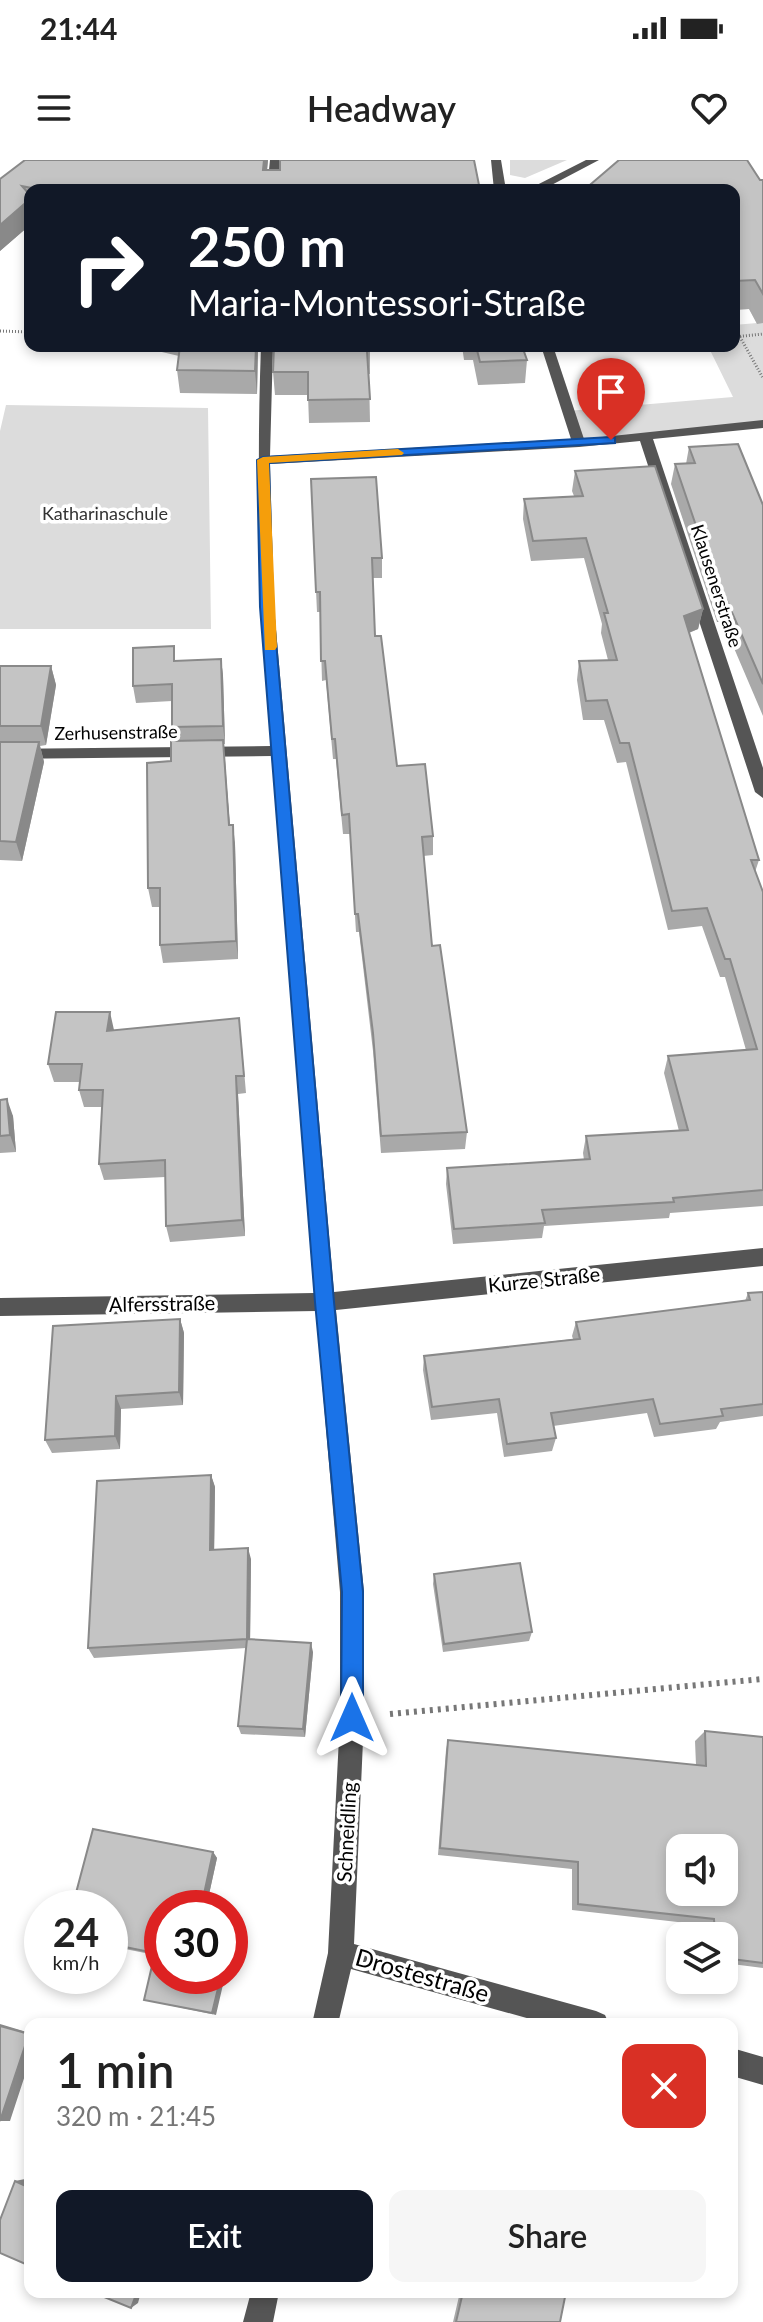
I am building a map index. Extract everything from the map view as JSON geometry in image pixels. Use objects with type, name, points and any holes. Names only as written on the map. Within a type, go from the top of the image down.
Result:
[{"type":"street","points":[[273,184],[275,160]]},
{"type":"street","points":[[496,160],[499,184]]},
{"type":"street","points":[[545,184],[594,160]]},
{"type":"street","name":"Schneidling","points":[[267,352],[263,460],[267,607],[352,1592],[352,1718],[341,1953],[326,2018]]},
{"type":"street","points":[[549,352],[579,443]]},
{"type":"street","points":[[263,460],[579,443],[763,424]]},
{"type":"street","name":"Klausenerstraße","points":[[646,438],[763,792]]},
{"type":"street","name":"Zerhusenstraße","points":[[0,754],[280,751]]},
{"type":"street","name":"Kurze Straße","points":[[325,1302],[763,1257]]},
{"type":"street","name":"Alfersstraße","points":[[0,1307],[325,1302]]},
{"type":"street","name":"Drostestraße","points":[[341,1953],[574,2018]]},
{"type":"street","points":[[738,2064],[763,2071]]},
{"type":"street","points":[[258,2322],[264,2298]]},
{"type":"path","points":[[0,331],[24,332]]},
{"type":"path","points":[[740,337],[763,334]]},
{"type":"path","points":[[740,342],[763,378]]},
{"type":"path","points":[[352,1718],[763,1679]]},
{"type":"green space","points":[[510,160],[567,160],[525,178],[510,175]]},
{"type":"green space","points":[[740,184],[763,208],[763,424],[579,443],[568,411],[733,397],[711,352],[740,352],[740,324],[757,323],[749,309],[740,310]]},
{"type":"green space","name":"Katharinaschule","points":[[6,405],[208,408],[211,629],[0,629],[0,431]]},
{"type":"building","points":[[25,160],[264,160],[263,170],[280,170],[280,160],[474,160],[479,184],[24,184],[24,204],[0,225],[0,179]]},
{"type":"building","points":[[619,160],[747,160],[763,180],[763,294],[755,280],[740,281],[740,184],[591,184]]},
{"type":"building","points":[[179,352],[256,352],[255,371],[177,370]]},
{"type":"building","points":[[274,352],[367,352],[370,399],[308,400],[308,372],[273,372]]},
{"type":"building","points":[[478,352],[524,352],[527,360],[480,362]]},
{"type":"building","points":[[738,444],[763,505],[763,684],[727,601],[722,602],[675,464],[695,463],[689,447]]},
{"type":"building","points":[[655,466],[703,609],[684,616],[759,860],[751,860],[763,892],[763,1190],[673,1198],[674,1202],[542,1210],[545,1223],[454,1229],[447,1168],[590,1159],[586,1136],[688,1130],[668,1056],[757,1049],[730,959],[725,959],[707,908],[672,911],[629,743],[620,743],[607,700],[586,701],[579,661],[617,660],[604,613],[608,613],[586,538],[533,541],[524,499],[583,496],[575,471]]},
{"type":"building","points":[[376,477],[382,558],[372,558],[375,636],[381,636],[397,766],[425,764],[433,836],[422,837],[432,946],[440,945],[467,1132],[381,1136],[373,1033],[358,914],[355,914],[349,814],[342,815],[325,661],[321,661],[320,592],[316,592],[311,479]]},
{"type":"building","points":[[174,646],[174,661],[221,659],[223,726],[172,727],[172,684],[133,686],[133,648]]},
{"type":"building","points":[[0,666],[51,666],[41,726],[0,726]]},
{"type":"building","points":[[223,740],[229,825],[233,825],[236,941],[160,945],[160,888],[148,888],[147,763],[171,761],[171,741]]},
{"type":"building","points":[[0,742],[39,742],[16,842],[0,841]]},
{"type":"building","points":[[56,1012],[110,1012],[107,1031],[239,1018],[244,1076],[236,1076],[242,1220],[166,1226],[165,1160],[99,1164],[103,1090],[79,1090],[82,1064],[48,1064]]},
{"type":"building","points":[[7,1099],[10,1135],[0,1136],[0,1100]]},
{"type":"building","points":[[763,1292],[763,1404],[721,1409],[723,1416],[660,1424],[653,1399],[551,1413],[556,1438],[507,1444],[499,1399],[432,1407],[424,1356],[580,1339],[576,1322],[750,1300],[748,1293]]},
{"type":"building","points":[[180,1319],[179,1392],[116,1396],[115,1436],[45,1440],[53,1326]]},
{"type":"building","points":[[211,1475],[210,1550],[248,1548],[247,1639],[88,1648],[97,1481]]},
{"type":"building","points":[[520,1563],[532,1632],[444,1644],[434,1574]]},
{"type":"building","points":[[247,1639],[311,1643],[303,1729],[238,1726]]},
{"type":"building","points":[[705,1731],[763,1737],[763,1963],[738,1960],[738,1922],[714,1922],[714,1919],[578,1904],[578,1862],[440,1848],[448,1740],[706,1766]]},
{"type":"building","points":[[93,1829],[213,1852],[205,1890],[144,1890],[144,1951],[128,1948],[128,1890],[77,1890]]},
{"type":"building","points":[[145,1994],[217,1994],[212,2013],[144,2000]]},
{"type":"building","points":[[0,2026],[24,2033],[24,2049],[0,2121]]},
{"type":"building","points":[[15,2181],[24,2185],[24,2263],[0,2253],[0,2220]]},
{"type":"building","points":[[107,2298],[135,2298],[131,2308]]},
{"type":"building","points":[[462,2298],[565,2298],[560,2322],[456,2322]]},
{"type":"slow traffic","points":[[270,647],[263,460],[398,453]]},
{"type":"route","points":[[352,1718],[352,1592],[267,607],[263,460],[611,440]]}]
